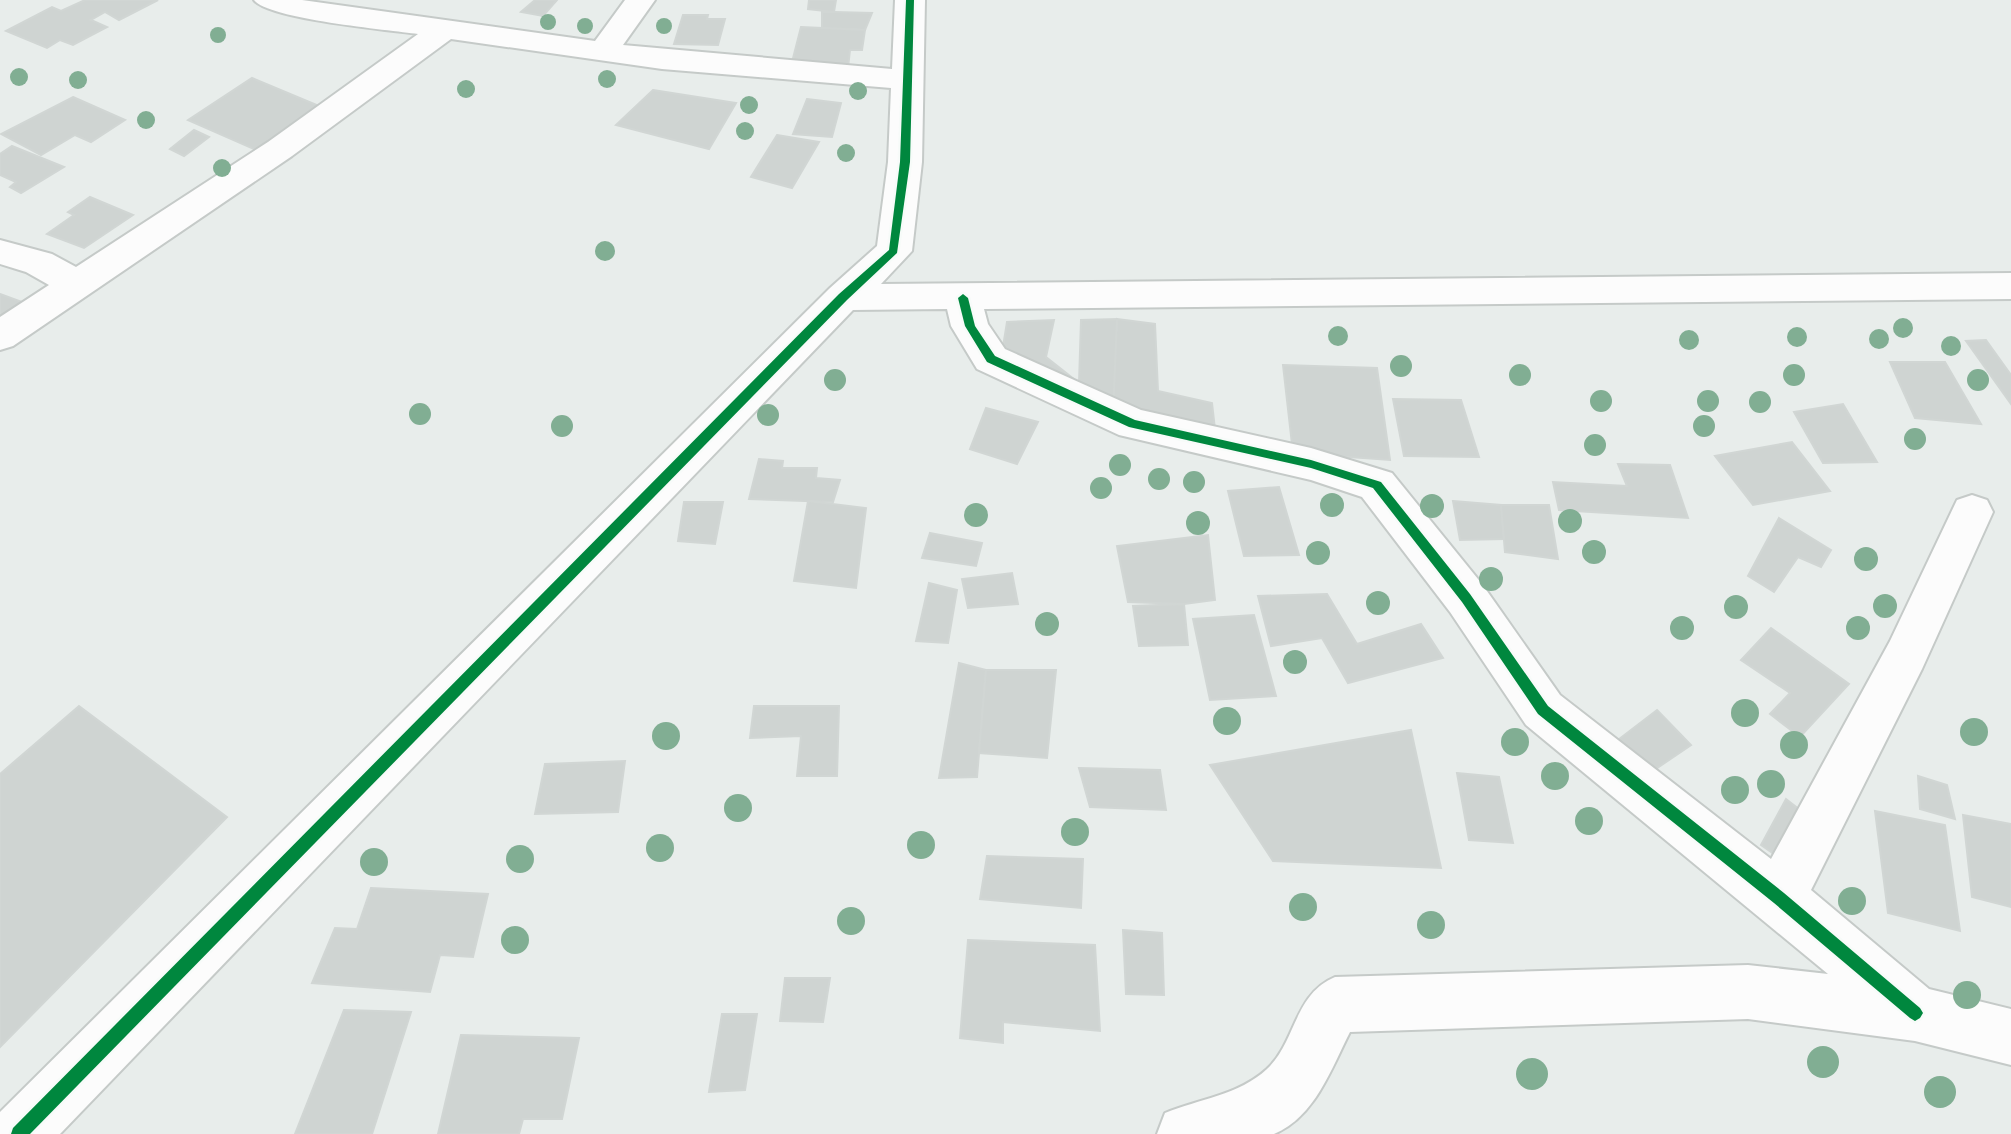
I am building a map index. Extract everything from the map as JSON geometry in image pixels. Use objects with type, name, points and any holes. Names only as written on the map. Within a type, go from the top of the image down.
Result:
[{"type":"street","points":[[269,0],[296,8],[662,60],[907,80]]},
{"type":"street","points":[[604,51],[640,0]]},
{"type":"street","points":[[19,1134],[843,297],[894,251],[905,162],[910,0]]},
{"type":"street","points":[[0,336],[280,149],[444,30]]},
{"type":"street","points":[[0,252],[39,263],[77,284]]},
{"type":"street","points":[[843,297],[963,298],[1539,288],[2011,286]]},
{"type":"street","points":[[963,298],[970,326],[991,359],[1133,424],[1311,464],[1377,485],[1466,598],[1543,710],[1779,898],[1915,1013]]},
{"type":"street","points":[[1779,898],[1906,655],[1972,512]]},
{"type":"street","points":[[1186,1134],[1262,1110],[1290,1087],[1335,1005],[1748,992],[1915,1013],[2011,1037]]},
{"type":"building","points":[[85,0],[158,0],[119,20],[105,12],[91,20],[107,27],[73,45],[60,40],[47,48],[6,31],[52,7],[61,11]]},
{"type":"building","points":[[535,0],[557,0],[543,16],[521,12]]},
{"type":"building","points":[[809,0],[836,0],[834,12],[808,9]]},
{"type":"building","points":[[822,12],[872,13],[865,30],[822,28]]},
{"type":"building","points":[[683,15],[725,19],[718,45],[674,44]]},
{"type":"building","points":[[801,27],[865,30],[862,50],[850,50],[848,68],[791,66]]},
{"type":"building","points":[[252,78],[319,106],[256,150],[188,120]]},
{"type":"building","points":[[653,90],[736,103],[709,149],[616,125]]},
{"type":"building","points":[[73,97],[125,120],[91,142],[75,135],[41,155],[1,134]]},
{"type":"building","points":[[807,99],[841,103],[832,137],[793,134]]},
{"type":"building","points":[[194,130],[209,137],[184,156],[170,149]]},
{"type":"building","points":[[777,135],[819,142],[792,188],[751,177]]},
{"type":"building","points":[[12,146],[64,167],[21,193],[10,187],[16,182],[0,175],[0,154]]},
{"type":"building","points":[[90,197],[133,215],[84,248],[47,234],[74,215],[68,212]]},
{"type":"building","points":[[0,294],[33,306],[0,329]]},
{"type":"building","points":[[1117,319],[1155,324],[1158,391],[1212,403],[1216,438],[1113,411]]},
{"type":"building","points":[[1117,319],[1113,411],[1002,353],[1007,322],[1054,320],[1046,357],[1079,383],[1081,320]]},
{"type":"building","points":[[1986,340],[2011,375],[2011,404],[1966,341]]},
{"type":"building","points":[[1890,362],[1945,362],[1981,424],[1915,418]]},
{"type":"building","points":[[1283,365],[1377,368],[1390,460],[1293,453]]},
{"type":"building","points":[[1393,399],[1461,400],[1479,457],[1404,456]]},
{"type":"building","points":[[1843,404],[1877,462],[1823,463],[1794,412]]},
{"type":"building","points":[[986,408],[1038,422],[1017,464],[970,449]]},
{"type":"building","points":[[1792,442],[1830,491],[1753,505],[1715,456]]},
{"type":"building","points":[[759,459],[783,461],[782,468],[817,468],[816,478],[840,480],[833,502],[749,499]]},
{"type":"building","points":[[1618,464],[1670,465],[1688,518],[1559,510],[1553,482],[1627,486]]},
{"type":"building","points":[[1279,487],[1299,555],[1244,556],[1228,491]]},
{"type":"building","points":[[808,501],[866,508],[856,588],[794,581]]},
{"type":"building","points":[[1453,501],[1501,505],[1504,539],[1460,540]]},
{"type":"building","points":[[684,502],[723,502],[715,544],[678,541]]},
{"type":"building","points":[[1501,505],[1549,505],[1558,559],[1505,552]]},
{"type":"building","points":[[1779,518],[1831,550],[1821,567],[1798,557],[1774,592],[1748,576]]},
{"type":"building","points":[[930,533],[982,543],[976,566],[922,558]]},
{"type":"building","points":[[1208,535],[1215,600],[1184,604],[1128,602],[1117,546]]},
{"type":"building","points":[[1012,573],[1018,604],[968,608],[962,579]]},
{"type":"building","points":[[929,583],[957,590],[948,643],[916,641]]},
{"type":"building","points":[[1327,594],[1357,644],[1421,624],[1443,658],[1348,683],[1322,638],[1271,646],[1258,596]]},
{"type":"building","points":[[1184,604],[1188,645],[1139,646],[1133,606]]},
{"type":"building","points":[[1254,615],[1276,696],[1210,700],[1193,619]]},
{"type":"building","points":[[1771,628],[1849,684],[1800,737],[1770,714],[1790,693],[1741,660]]},
{"type":"building","points":[[959,663],[986,670],[977,777],[939,778]]},
{"type":"building","points":[[986,670],[1056,670],[1047,758],[979,753]]},
{"type":"building","points":[[79,706],[227,817],[0,1047],[0,774]]},
{"type":"building","points":[[754,706],[839,706],[837,776],[797,776],[801,736],[750,738]]},
{"type":"building","points":[[1657,710],[1691,745],[1644,777],[1610,746]]},
{"type":"building","points":[[1411,730],[1441,868],[1273,861],[1210,765]]},
{"type":"building","points":[[625,761],[618,812],[535,814],[545,764]]},
{"type":"building","points":[[1079,768],[1160,770],[1166,810],[1090,807]]},
{"type":"building","points":[[1457,773],[1499,777],[1513,843],[1469,840]]},
{"type":"building","points":[[1918,776],[1947,785],[1955,819],[1920,809]]},
{"type":"building","points":[[1786,799],[1813,820],[1791,866],[1761,845]]},
{"type":"building","points":[[1875,811],[1945,825],[1960,931],[1888,913]]},
{"type":"building","points":[[1963,815],[2011,824],[2011,907],[1972,897]]},
{"type":"building","points":[[987,856],[1083,859],[1081,908],[980,899]]},
{"type":"building","points":[[371,888],[488,894],[473,957],[440,955],[430,992],[312,983],[335,928],[357,929]]},
{"type":"building","points":[[1123,930],[1162,933],[1164,995],[1126,994]]},
{"type":"building","points":[[968,940],[1095,945],[1100,1031],[1003,1022],[1003,1043],[960,1038]]},
{"type":"building","points":[[785,978],[830,978],[823,1022],[780,1021]]},
{"type":"building","points":[[344,1010],[411,1012],[372,1134],[295,1134]]},
{"type":"building","points":[[722,1014],[757,1014],[745,1090],[709,1092]]},
{"type":"building","points":[[461,1035],[579,1038],[562,1119],[523,1119],[519,1134],[438,1134]]},
{"type":"cycle path","points":[[19,1134],[843,297],[894,251],[905,162],[910,0]]},
{"type":"cycle path","points":[[963,298],[970,326],[991,359],[1133,424],[1311,464],[1377,485],[1466,598],[1543,710],[1779,898],[1915,1013]]}]
